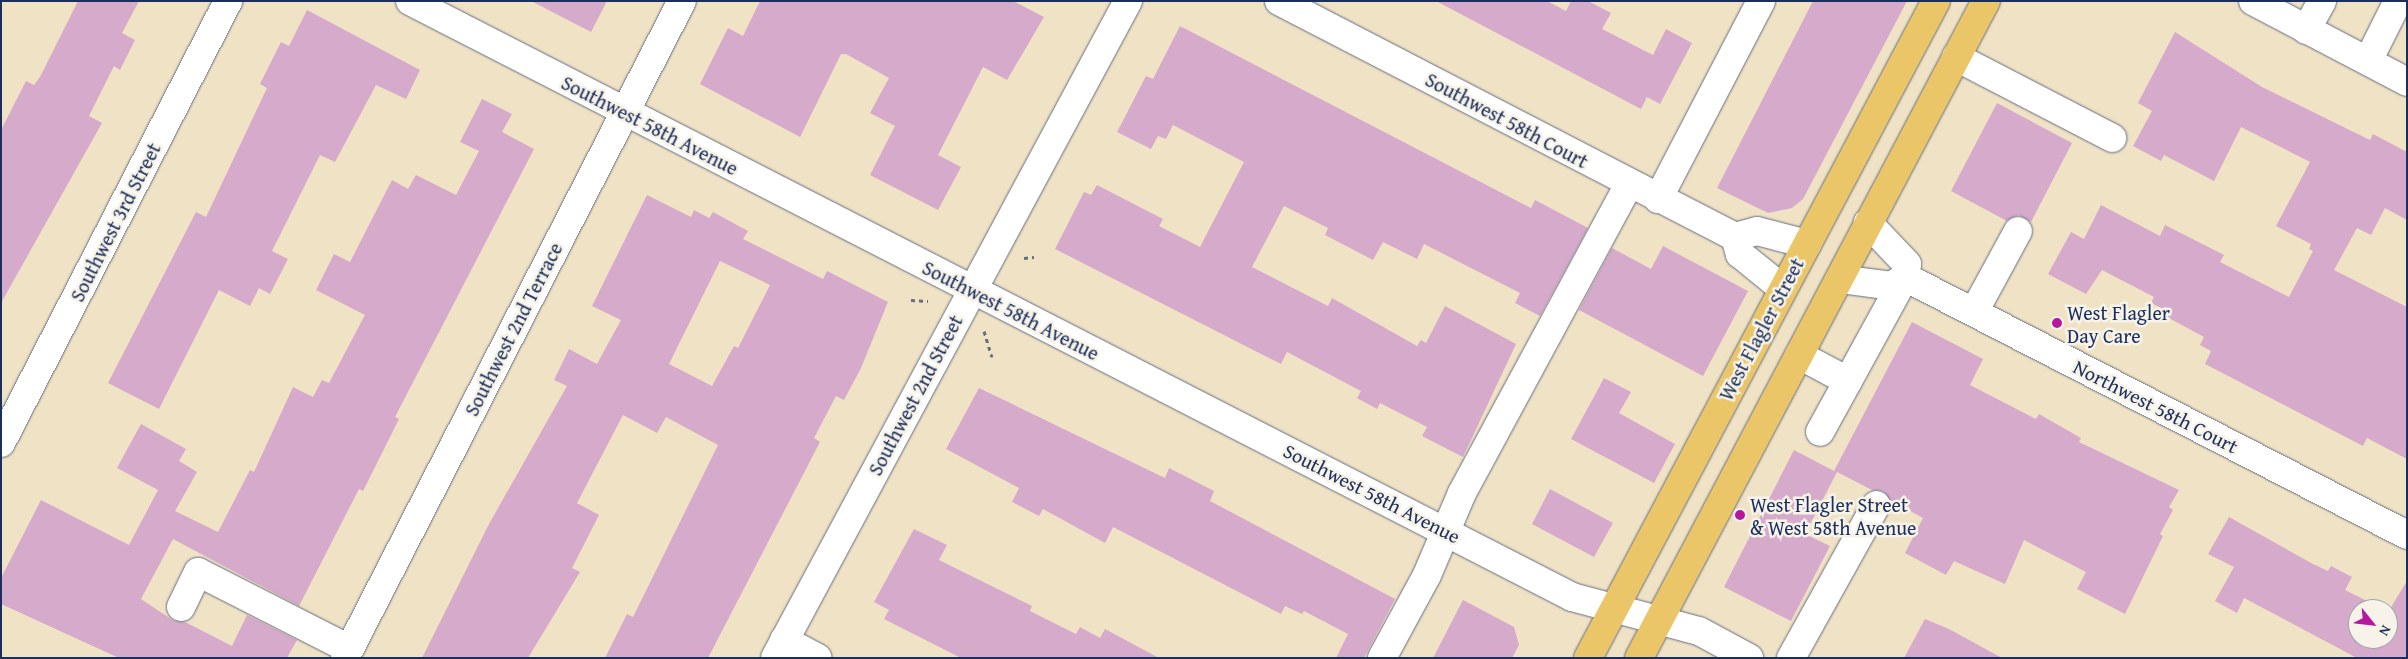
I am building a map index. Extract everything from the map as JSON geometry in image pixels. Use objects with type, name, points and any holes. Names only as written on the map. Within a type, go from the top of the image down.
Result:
[{"type":"main road","name":"West Flagler Street","points":[[1588,658],[1936,1]]},
{"type":"main road","points":[[1638,658],[1986,1]]},
{"type":"street","name":"Southwest 3rd Street","points":[[1,442],[228,1]]},
{"type":"street","name":"Southwest 58th Avenue","points":[[410,1],[972,290],[1446,530],[1572,597],[1698,631],[1749,658]]},
{"type":"street","name":"Southwest 2nd Terrace","points":[[347,653],[682,1]]},
{"type":"street","name":"Southwest 2nd Street","points":[[779,649],[1128,1]]},
{"type":"street","name":"Southwest 58th Court","points":[[1279,1],[1629,184],[1735,237]]},
{"type":"street","points":[[1658,199],[1761,1]]},
{"type":"street","points":[[2253,1],[2407,82]]},
{"type":"street","points":[[2306,30],[2322,1]]},
{"type":"street","points":[[2368,61],[2398,1]]},
{"type":"street","points":[[1956,57],[2112,138]]},
{"type":"street","points":[[1382,658],[1446,530],[1629,184]]},
{"type":"street","points":[[1820,432],[1905,276],[1906,264],[1868,223]]},
{"type":"street","points":[[1974,312],[2018,230]]},
{"type":"street","points":[[1783,289],[1740,254],[1735,237],[1757,231],[1807,244]]},
{"type":"street","points":[[1840,279],[1892,286],[1905,276]]},
{"type":"street","name":"Northwest 58th Court","points":[[1905,276],[2407,535]]},
{"type":"street","points":[[1799,355],[1848,381]]},
{"type":"street","points":[[1791,658],[1876,505]]},
{"type":"street","points":[[181,607],[198,572],[347,653]]},
{"type":"street","points":[[779,649],[818,658]]},
{"type":"path","points":[[911,300],[933,302]]},
{"type":"path","points":[[984,328],[992,357]]},
{"type":"building","points":[[78,1],[139,1],[122,33],[135,40],[120,70],[114,66],[89,116],[102,123],[1,303],[1,130],[26,81],[34,85],[40,77]]},
{"type":"building","points":[[531,1],[607,1],[591,32]]},
{"type":"building","points":[[760,1],[1013,1],[1044,17],[1007,80],[983,67],[938,155],[961,167],[938,210],[870,175],[895,126],[870,113],[889,78],[846,54],[841,54],[800,137],[700,84],[728,28],[743,36]]},
{"type":"building","points":[[1436,1],[1547,1],[1566,11],[1571,1],[1588,1],[1611,13],[1602,29],[1653,55],[1666,29],[1692,43],[1660,104],[1647,97],[1641,109]]},
{"type":"building","points":[[1813,1],[1907,1],[1803,199],[1792,208],[1768,213],[1717,188]]},
{"type":"building","points":[[307,10],[420,70],[406,99],[376,85],[335,162],[320,155],[272,251],[288,259],[270,294],[259,288],[250,306],[219,290],[159,409],[108,383],[196,212],[206,217],[267,88],[260,84],[281,42],[289,46]]},
{"type":"building","points":[[1180,26],[1531,208],[1535,200],[1588,228],[1540,316],[1515,303],[1520,293],[1424,244],[1417,259],[1383,242],[1373,260],[1325,235],[1328,228],[1284,206],[1252,267],[1328,306],[1332,298],[1417,346],[1421,340],[1426,343],[1445,306],[1516,344],[1463,457],[1422,436],[1427,427],[1380,403],[1377,409],[1357,398],[1361,391],[1287,352],[1281,364],[1055,249],[1084,192],[1091,195],[1097,185],[1163,219],[1159,226],[1200,247],[1244,162],[1173,125],[1166,139],[1158,136],[1151,149],[1117,132],[1146,76],[1153,79]]},
{"type":"building","points":[[2175,32],[2262,87],[2370,140],[2373,134],[2407,152],[2407,220],[2385,208],[2371,235],[2357,228],[2334,270],[2407,307],[2407,459],[2367,438],[2363,446],[2205,364],[2211,351],[2200,345],[2204,337],[2167,317],[2170,312],[2151,303],[2154,297],[2102,270],[2086,294],[2048,274],[2071,232],[2084,239],[2101,205],[2160,236],[2165,225],[2224,255],[2220,262],[2289,297],[2313,251],[2309,249],[2311,244],[2276,226],[2310,162],[2241,127],[2214,181],[2164,155],[2161,161],[2133,146],[2152,111],[2138,103]]},
{"type":"building","points":[[482,99],[512,114],[502,132],[534,149],[395,417],[399,419],[363,491],[359,489],[299,606],[173,539],[141,599],[174,621],[185,622],[232,646],[247,615],[297,640],[287,658],[119,658],[1,604],[1,578],[41,500],[129,545],[158,490],[117,468],[141,424],[186,449],[179,461],[197,472],[175,511],[218,532],[250,470],[254,472],[293,387],[313,397],[322,380],[329,383],[365,315],[316,290],[334,254],[350,262],[392,180],[408,189],[416,175],[456,195],[479,151],[460,142]]},
{"type":"building","points":[[1997,103],[2072,143],[2031,222],[2018,215],[2007,221],[1951,191]]},
{"type":"building","points":[[647,195],[691,217],[694,210],[709,218],[713,212],[748,231],[743,239],[823,279],[827,271],[888,302],[861,368],[844,400],[836,396],[814,438],[820,442],[708,658],[605,658],[627,614],[633,617],[718,445],[666,417],[657,433],[623,415],[577,503],[599,515],[572,568],[580,572],[528,658],[422,658],[489,524],[567,386],[554,380],[569,349],[597,364],[621,320],[592,306]],"holes":[[[720,261],[770,285],[738,348],[734,346],[712,386],[669,364]]]},
{"type":"building","points":[[1663,246],[1748,291],[1703,376],[1579,310],[1612,248],[1651,269]]},
{"type":"building","points":[[1912,322],[1983,359],[1970,385],[2036,419],[2039,414],[2081,438],[2079,442],[2179,490],[2169,507],[2173,510],[2160,534],[2163,536],[2125,614],[2077,589],[2086,572],[2024,540],[2005,584],[1954,561],[1946,575],[1905,553],[1923,518],[1890,500],[1883,491],[1872,490],[1837,472],[1805,534],[1830,546],[1791,621],[1724,587],[1794,450],[1834,471]]},
{"type":"building","points":[[1604,378],[1631,392],[1619,413],[1675,444],[1654,483],[1571,439]]},
{"type":"building","points":[[979,388],[1165,478],[1169,468],[1214,491],[1210,501],[1395,599],[1364,658],[1336,658],[1348,634],[1304,611],[1302,614],[1285,606],[1281,614],[1113,527],[1105,543],[1043,509],[1039,516],[1012,502],[1019,488],[946,449]]},
{"type":"building","points":[[1550,489],[1613,523],[1594,557],[1532,524]]},
{"type":"building","points":[[2229,517],[2311,563],[2328,571],[2331,566],[2352,577],[2345,590],[2363,599],[2348,599],[2348,649],[2398,649],[2398,599],[2396,599],[2407,581],[2407,658],[2357,658],[2244,598],[2237,613],[2215,601],[2234,567],[2208,554]]},
{"type":"building","points":[[914,529],[947,545],[939,560],[1032,606],[1030,611],[1076,634],[1080,627],[1100,638],[1105,629],[1159,658],[961,658],[884,619],[889,610],[874,602]]},
{"type":"building","points":[[1463,600],[1514,627],[1519,645],[1512,658],[1433,658]]},
{"type":"building","points":[[1925,619],[1949,629],[2002,658],[1904,658]]},
{"type":"place","name":"West Flagler Day Care","points":[[2057,323]]},
{"type":"place","name":"West Flagler Street & West 58th Avenue","points":[[1740,515]]}]
